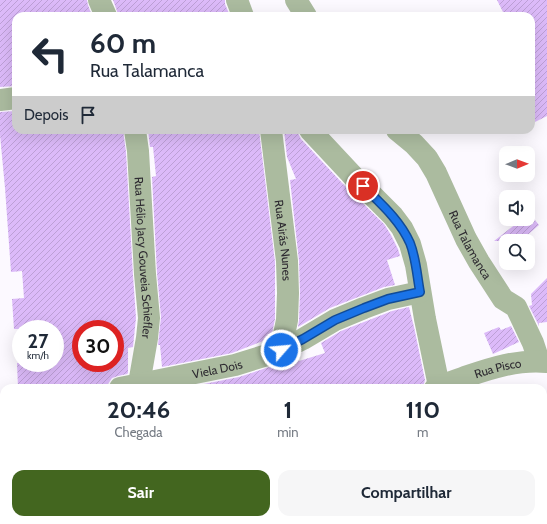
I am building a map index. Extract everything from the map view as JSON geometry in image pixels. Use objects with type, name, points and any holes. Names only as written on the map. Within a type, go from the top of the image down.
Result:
[{"type":"street","points":[[99,0],[104,12]]},
{"type":"street","points":[[237,0],[242,12]]},
{"type":"street","points":[[296,0],[304,12]]},
{"type":"street","points":[[0,100],[12,98]]},
{"type":"street","name":"Rua Hélio Jacy Gouveia Schiefler","points":[[131,384],[147,338],[149,318],[136,134]]},
{"type":"street","name":"Rua Airás Nunes","points":[[271,134],[286,261],[288,293],[287,320],[281,350]]},
{"type":"street","points":[[314,134],[393,216],[402,228],[410,244],[416,265],[436,384]]},
{"type":"street","name":"Rua Talamanca","points":[[402,134],[427,158],[436,173],[466,239],[479,262],[502,299],[516,307],[543,362]]},
{"type":"street","name":"Viela Dois","points":[[140,384],[235,365],[281,350],[335,320],[388,299],[420,292]]},
{"type":"street","name":"Rua Pisco","points":[[446,384],[491,368],[517,363],[543,362]]},
{"type":"building","points":[[0,0],[87,0],[91,12],[12,12],[12,86],[0,87]]},
{"type":"building","points":[[113,0],[225,0],[228,12],[117,12]]},
{"type":"building","points":[[497,0],[547,0],[547,116],[535,122],[535,12],[503,12]]},
{"type":"building","points":[[12,111],[12,134],[124,134],[126,152],[136,318],[133,347],[128,348],[127,374],[112,378],[108,384],[18,384],[17,372],[64,372],[64,320],[13,320],[12,299],[24,298],[22,271],[11,272],[0,135],[0,112]]},
{"type":"building","points":[[148,134],[259,134],[275,262],[275,319],[271,338],[232,353],[162,367],[160,345],[158,345],[161,317],[152,177],[156,176],[153,147],[150,147]]},
{"type":"building","points":[[284,134],[298,134],[301,139],[344,185],[384,224],[398,249],[400,256],[387,260],[395,285],[384,287],[330,308],[298,327],[300,293],[299,261],[290,180],[296,179],[287,157]]},
{"type":"building","points":[[535,220],[539,225],[529,234],[503,234],[514,226],[535,226]]},
{"type":"building","points":[[547,278],[547,322],[539,323],[539,326],[529,306],[532,305],[531,294]]},
{"type":"building","points":[[409,307],[425,380],[424,384],[204,384],[239,377],[285,362],[297,356],[299,361],[325,353],[321,343],[341,331],[392,311]]},
{"type":"building","points":[[511,326],[519,342],[493,354],[484,333],[499,327],[501,330]]},
{"type":"route","points":[[281,350],[335,320],[388,299],[420,292],[416,265],[410,244],[402,228],[393,216],[363,186]]}]
